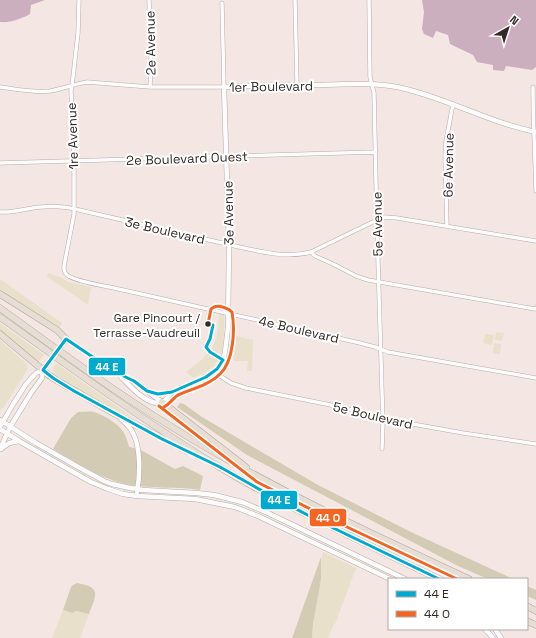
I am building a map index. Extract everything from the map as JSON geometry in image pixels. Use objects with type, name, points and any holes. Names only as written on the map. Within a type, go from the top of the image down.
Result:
[{"type":"highway","points":[[0,294],[58,330],[66,339]]},
{"type":"highway","points":[[0,308],[113,389],[214,452],[260,478],[330,513],[467,578]]},
{"type":"highway","points":[[0,317],[136,414],[190,450],[312,518],[437,578]]},
{"type":"highway","points":[[0,334],[53,378],[115,414],[220,467]]},
{"type":"highway","points":[[162,402],[260,478]]},
{"type":"street","name":"1re Avenue","points":[[65,272],[64,266],[74,209],[74,161],[71,91],[78,33],[79,0]]},
{"type":"street","name":"2e Avenue","points":[[149,0],[151,64],[150,87]]},
{"type":"street","points":[[295,0],[298,85]]},
{"type":"street","name":"5e Avenue","points":[[369,0],[370,77],[374,93],[381,349],[382,449]]},
{"type":"street","name":"3e Avenue","points":[[214,372],[219,366],[225,352],[227,339],[229,245],[222,3]]},
{"type":"street","name":"1er Boulevard","points":[[0,87],[51,91],[72,85],[95,82],[150,87],[372,84],[405,89],[453,104],[512,126],[535,131]]},
{"type":"street","points":[[533,86],[536,191]]},
{"type":"street","name":"6e Avenue","points":[[447,226],[445,157],[448,126],[453,104]]},
{"type":"street","name":"2e Boulevard Ouest","points":[[0,163],[375,152]]},
{"type":"street","name":"3e Boulevard","points":[[0,212],[11,212],[48,206],[74,209],[229,245],[285,254],[311,252],[384,217],[536,241]]},
{"type":"street","points":[[311,252],[315,256],[356,276],[379,283],[536,308]]},
{"type":"street","name":"4e Boulevard","points":[[65,272],[78,280],[348,340],[388,352],[536,378]]},
{"type":"street","points":[[1,424],[26,384],[36,373],[42,370],[66,339],[115,372],[146,399],[153,402],[162,402],[165,401],[172,392]]},
{"type":"street","points":[[0,450],[10,427],[42,378],[42,370]]},
{"type":"street","points":[[115,372],[134,381],[162,402]]},
{"type":"street","points":[[147,392],[158,394],[172,392],[214,372]]},
{"type":"street","name":"5e Boulevard","points":[[214,372],[231,383],[240,386],[410,424],[536,444]]},
{"type":"street","points":[[115,414],[129,426],[136,442],[139,463],[138,496]]},
{"type":"street","points":[[1,424],[10,427],[94,476],[112,484],[138,489],[196,493],[242,502],[262,510],[403,578]]},
{"type":"street","points":[[1,424],[7,433],[91,482],[114,491],[138,496],[199,500],[243,509],[388,578]]},
{"type":"street","points":[[0,450],[9,443],[19,440]]},
{"type":"street","points":[[486,630],[493,638]]},
{"type":"street","points":[[495,630],[501,638]]},
{"type":"shaded area","points":[[0,0],[45,0],[31,5],[30,14],[23,18],[8,22],[0,22]]},
{"type":"shaded area","points":[[422,0],[536,0],[536,67],[532,70],[506,66],[504,71],[493,70],[493,65],[477,62],[473,55],[450,44],[448,35],[436,31],[433,38],[424,34],[422,29],[424,12]]},
{"type":"shaded area","points":[[49,273],[68,282],[91,287],[88,305],[46,276]]},
{"type":"shaded area","points":[[0,279],[62,323],[60,327],[0,291]]},
{"type":"shaded area","points":[[219,314],[224,315],[224,330],[223,345],[219,358],[210,369],[193,378],[186,372],[203,358],[212,348],[217,336]]},
{"type":"shaded area","points":[[0,323],[44,355],[38,362],[0,331]]},
{"type":"shaded area","points":[[496,332],[504,333],[502,341],[495,340]]},
{"type":"shaded area","points":[[485,334],[494,335],[492,345],[483,343]]},
{"type":"shaded area","points":[[236,336],[253,340],[252,371],[247,371],[248,361],[234,361]]},
{"type":"shaded area","points":[[0,340],[27,364],[28,367],[4,407],[0,410]]},
{"type":"shaded area","points":[[494,343],[501,344],[500,354],[493,353]]},
{"type":"shaded area","points":[[56,363],[149,429],[52,373]]},
{"type":"shaded area","points":[[180,403],[184,404],[202,417],[318,485],[413,533],[511,578],[486,578],[458,566],[247,455],[177,407]]},
{"type":"shaded area","points":[[78,412],[92,412],[102,415],[112,421],[123,431],[129,447],[139,449],[175,469],[183,466],[203,476],[200,490],[125,484],[97,474],[53,449],[71,418]]},
{"type":"shaded area","points":[[323,552],[356,568],[335,624],[328,638],[312,638],[321,577]]},
{"type":"shaded area","points":[[321,557],[321,579],[312,638],[292,638]]},
{"type":"shaded area","points":[[77,583],[90,587],[94,590],[94,602],[89,614],[76,611],[72,613],[63,610],[71,587]]},
{"type":"shaded area","points":[[528,586],[536,590],[536,600],[528,596]]},
{"type":"shaded area","points":[[63,610],[67,612],[76,611],[89,614],[80,638],[52,638]]},
{"type":"transit line","points":[[164,407],[178,395],[216,378],[225,368],[231,353],[233,336],[232,312],[223,307],[214,307],[211,309],[208,324]]},
{"type":"transit line","points":[[213,325],[210,339],[206,347],[210,352],[223,360],[217,369],[206,377],[172,392],[158,394],[147,391],[134,381],[115,372],[66,339],[43,370],[74,391],[162,439],[220,467],[323,523],[437,578]]},
{"type":"transit line","points":[[159,406],[257,482],[328,518],[455,578]]},
{"type":"place","name":"Gare Pincourt / Terrasse-Vaudreuil","points":[[208,324]]}]
